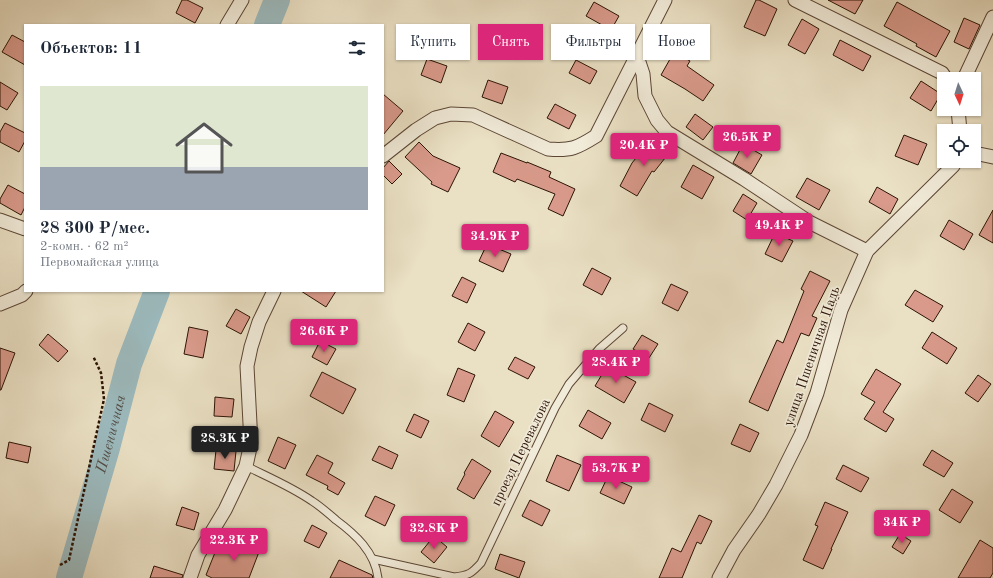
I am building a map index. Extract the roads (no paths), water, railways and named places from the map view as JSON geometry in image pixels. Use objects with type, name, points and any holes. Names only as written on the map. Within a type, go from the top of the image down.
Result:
[{"type":"street","points":[[228,24],[242,0]]},
{"type":"street","points":[[384,155],[416,130],[435,118],[451,114],[473,115],[548,149],[572,149],[584,144],[596,136],[665,0]]},
{"type":"street","points":[[795,0],[940,72]]},
{"type":"street","points":[[967,72],[993,17]]},
{"type":"street","points":[[636,57],[643,74],[645,96],[657,120],[668,132],[744,179],[809,222],[867,251]]},
{"type":"street","points":[[981,154],[993,157]]},
{"type":"street","name":"улица Пшеничная Падь","points":[[719,578],[734,550],[759,514],[776,485],[801,436],[817,393],[841,310],[867,251],[951,168]]},
{"type":"street","points":[[0,220],[24,229]]},
{"type":"street","points":[[0,304],[22,295],[25,292]]},
{"type":"street","points":[[190,578],[198,555],[225,510],[246,466],[251,443],[247,366],[259,322],[274,292]]},
{"type":"lane","name":"проезд Перевалова","points":[[373,559],[454,577],[467,575],[474,571],[481,563],[555,408],[569,384],[599,349],[623,328]]},
{"type":"lane","points":[[246,466],[294,490],[312,501],[351,532],[366,547],[373,559],[378,578]]},
{"type":"waterway","name":"Пшеничная","points":[[267,24],[277,0]]},
{"type":"waterway","name":"Пшеничная","points":[[69,578],[107,448],[129,364],[157,292]]}]
